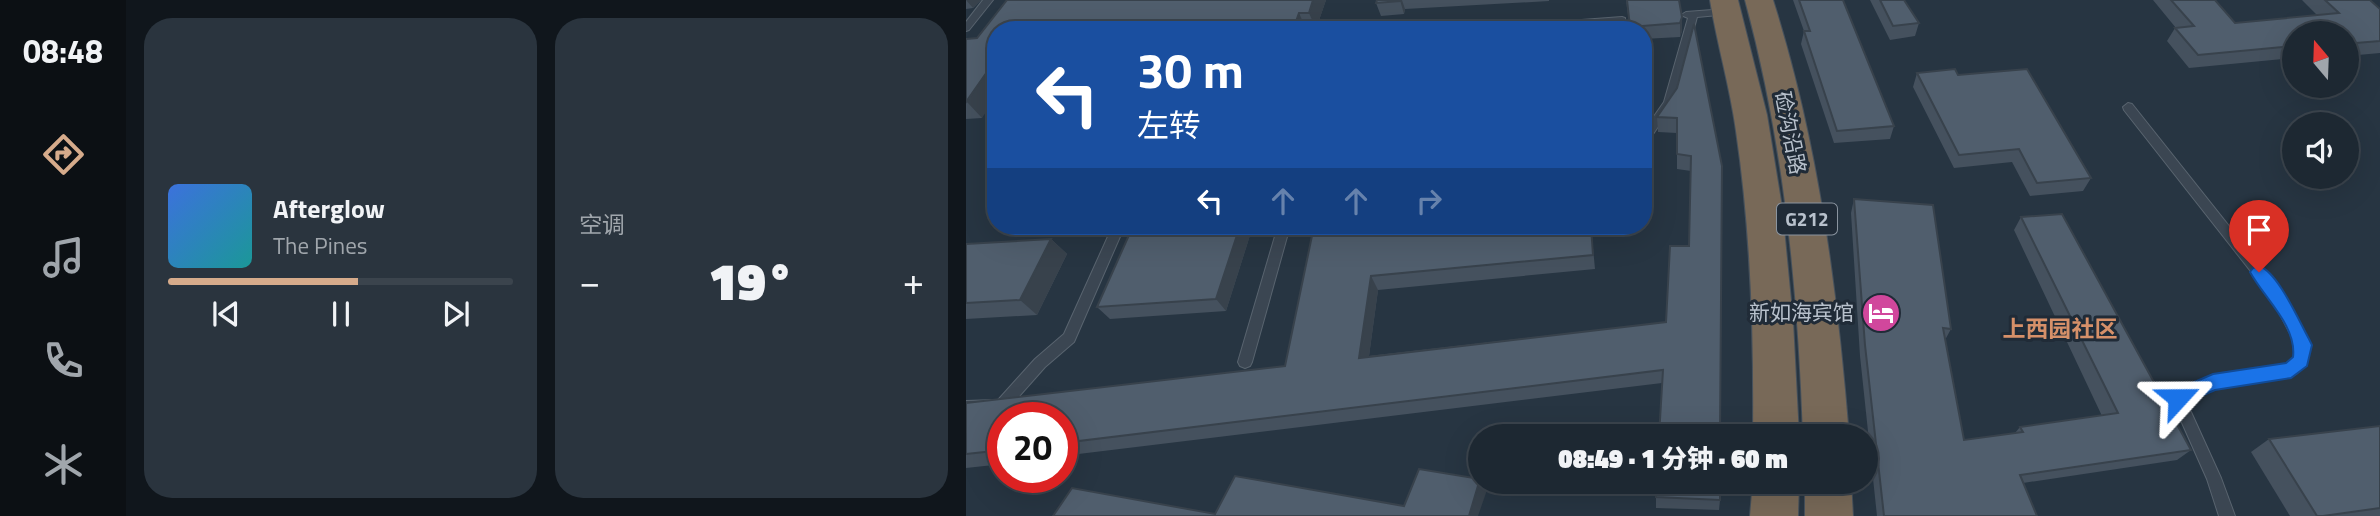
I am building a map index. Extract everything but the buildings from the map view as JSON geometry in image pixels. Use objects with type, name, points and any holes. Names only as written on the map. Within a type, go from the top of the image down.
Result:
[{"type":"highway","name":"硷沟沿路","points":[[1718,8],[1746,88],[1767,228],[1775,346],[1776,424]]},
{"type":"highway","name":"硷沟沿路","points":[[1718,8],[1781,86],[1808,228],[1822,347],[1825,424]]},
{"type":"highway","points":[[1774,516],[1775,494]]},
{"type":"highway","points":[[1828,494],[1829,516]]},
{"type":"lane","points":[[966,28],[988,0]]},
{"type":"lane","points":[[1652,127],[1669,103],[1718,8]]},
{"type":"lane","points":[[1609,21],[1622,20]]},
{"type":"lane","points":[[2128,107],[2275,293],[2303,345],[2301,361],[2291,370],[2213,382],[2178,398],[2214,478],[2227,516]]},
{"type":"lane","points":[[966,407],[1001,406],[1040,363],[1069,338],[1115,235]]},
{"type":"lane","points":[[1245,362],[1280,235]]},
{"type":"place","name":"新如海宾馆","points":[[1881,313]]},
{"type":"district","name":"上西园社区","points":[[2060,329]]},
{"type":"route","points":[[2178,398],[2213,382],[2291,370],[2301,361],[2303,345],[2275,293],[2259,272]]}]
